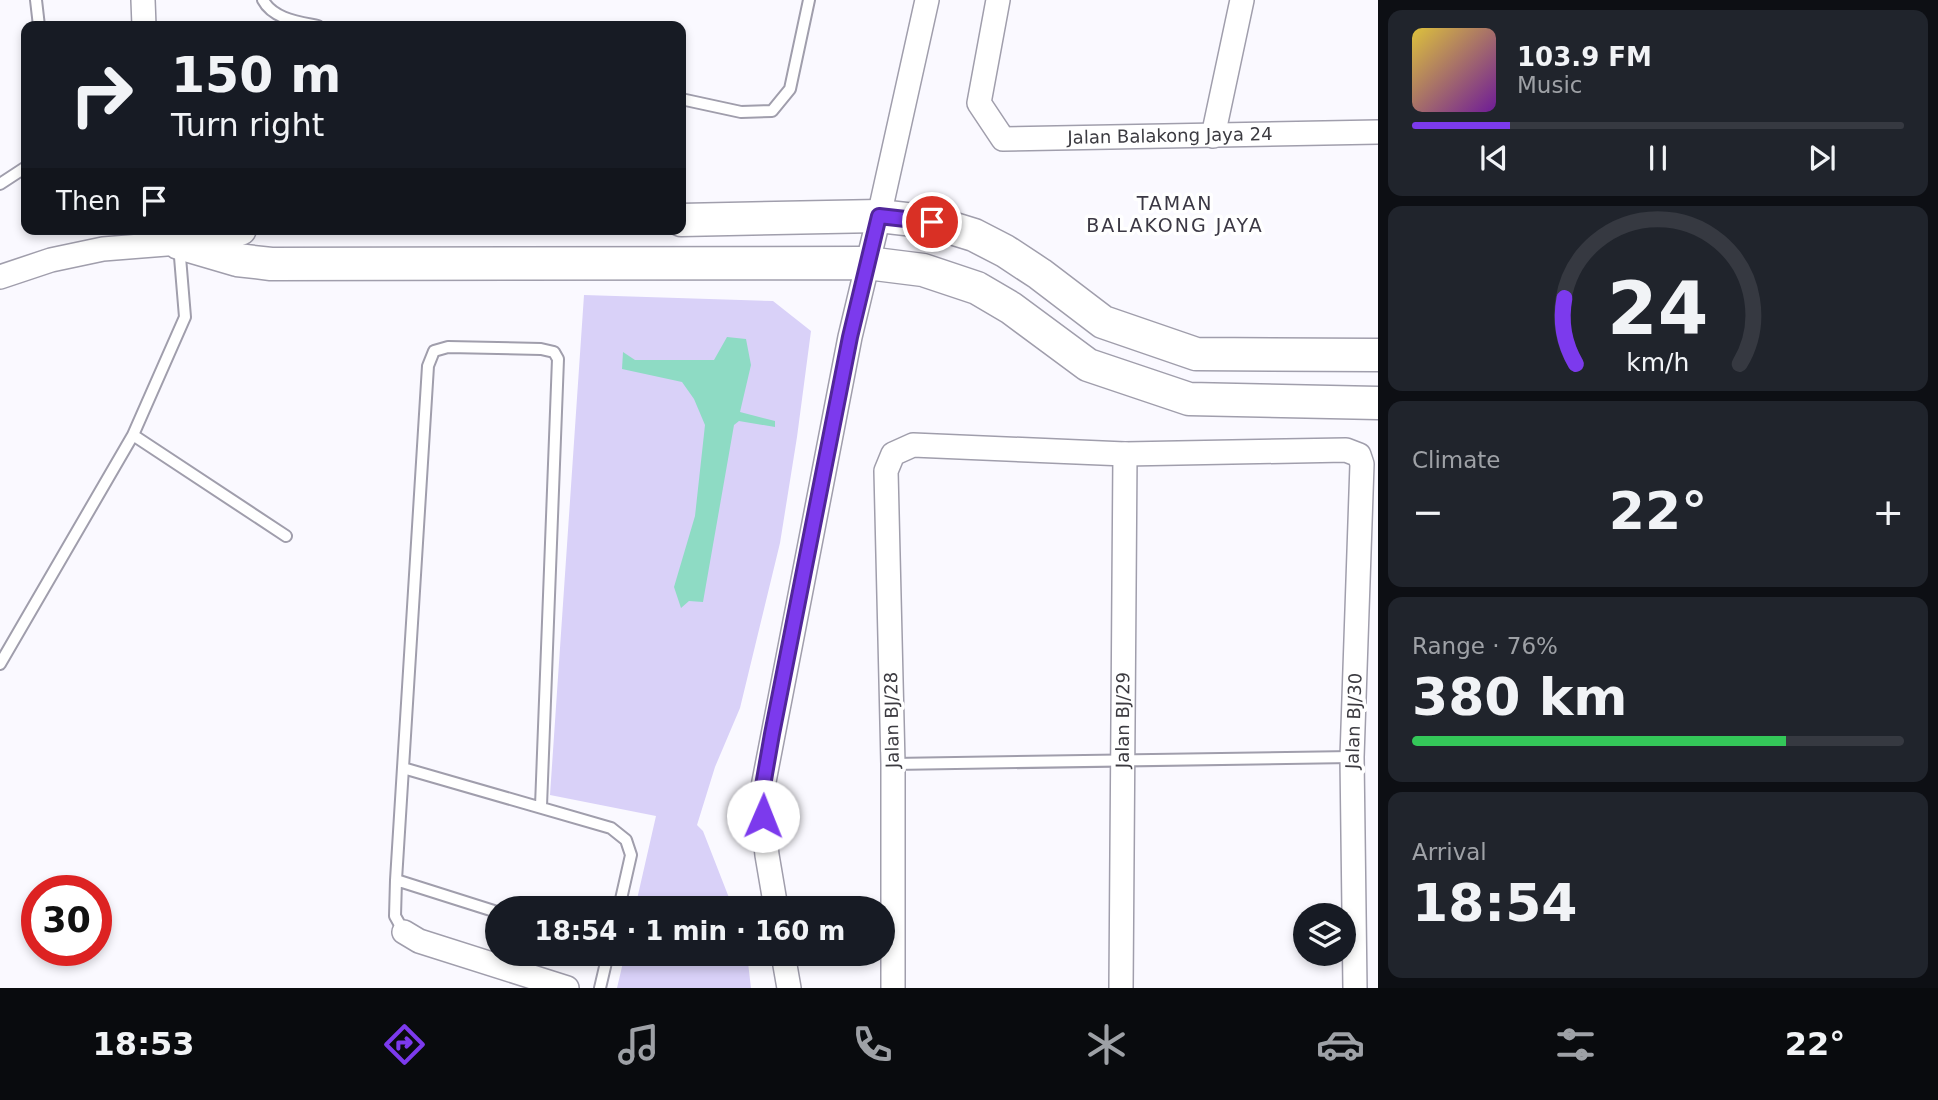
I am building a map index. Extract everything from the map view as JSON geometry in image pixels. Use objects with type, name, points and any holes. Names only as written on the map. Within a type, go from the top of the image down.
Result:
[{"type":"street","points":[[143,0],[144,21]]},
{"type":"street","points":[[774,896],[761,797],[850,337],[927,0]]},
{"type":"street","name":"Jalan Balakong Jaya 24","points":[[999,0],[979,103],[1003,139],[1378,132]]},
{"type":"street","points":[[1213,136],[1242,0]]},
{"type":"street","points":[[686,220],[879,216],[932,222],[974,235],[1005,251],[1103,322],[1196,354],[1378,355]]},
{"type":"street","points":[[0,277],[51,260],[177,236],[237,260],[271,264],[867,263],[923,270],[977,288],[1011,308],[1088,365],[1189,399],[1378,403]]},
{"type":"street","name":"Jalan BJ/28","points":[[893,988],[893,764],[886,471],[893,454],[913,444],[1125,454]]},
{"type":"street","name":"Jalan BJ/30","points":[[1125,454],[1346,450],[1359,456],[1362,464],[1352,757],[1355,988]]},
{"type":"street","name":"Jalan BJ/29","points":[[1121,988],[1125,454]]},
{"type":"street","points":[[404,932],[419,941],[567,988]]},
{"type":"street","points":[[785,966],[789,988]]},
{"type":"lane","points":[[36,0],[38,21]]},
{"type":"lane","points":[[263,0],[266,5],[293,21]]},
{"type":"lane","points":[[686,100],[741,111],[772,111],[790,89],[809,0]]},
{"type":"lane","points":[[0,184],[21,170]]},
{"type":"lane","points":[[0,664],[133,435],[185,317],[177,236]]},
{"type":"lane","points":[[404,932],[395,916],[396,880],[428,366],[434,351],[448,347],[541,349],[554,352],[558,359],[541,806]]},
{"type":"lane","points":[[133,435],[286,536]]},
{"type":"lane","points":[[893,764],[1352,757]]},
{"type":"lane","points":[[404,768],[611,828],[626,840],[631,855],[622,896]]},
{"type":"lane","points":[[396,880],[485,908]]},
{"type":"lane","points":[[600,988],[605,966]]},
{"type":"shaded area","points":[[584,295],[773,301],[811,331],[780,543],[740,708],[715,767],[697,825],[703,831],[728,896],[638,896],[656,816],[550,795]]},
{"type":"shaded area","points":[[727,337],[746,339],[751,365],[740,412],[775,421],[775,427],[739,421],[734,425],[703,602],[689,601],[681,608],[674,587],[695,516],[705,425],[694,399],[682,382],[622,369],[623,352],[635,360],[714,360]]},
{"type":"shaded area","points":[[622,966],[748,966],[751,988],[617,988]]},
{"type":"district","name":"TAMAN BALAKONG JAYA","points":[[1175,214]]},
{"type":"route","points":[[763,816],[761,797],[772,734],[850,337],[879,216],[932,222]]}]
